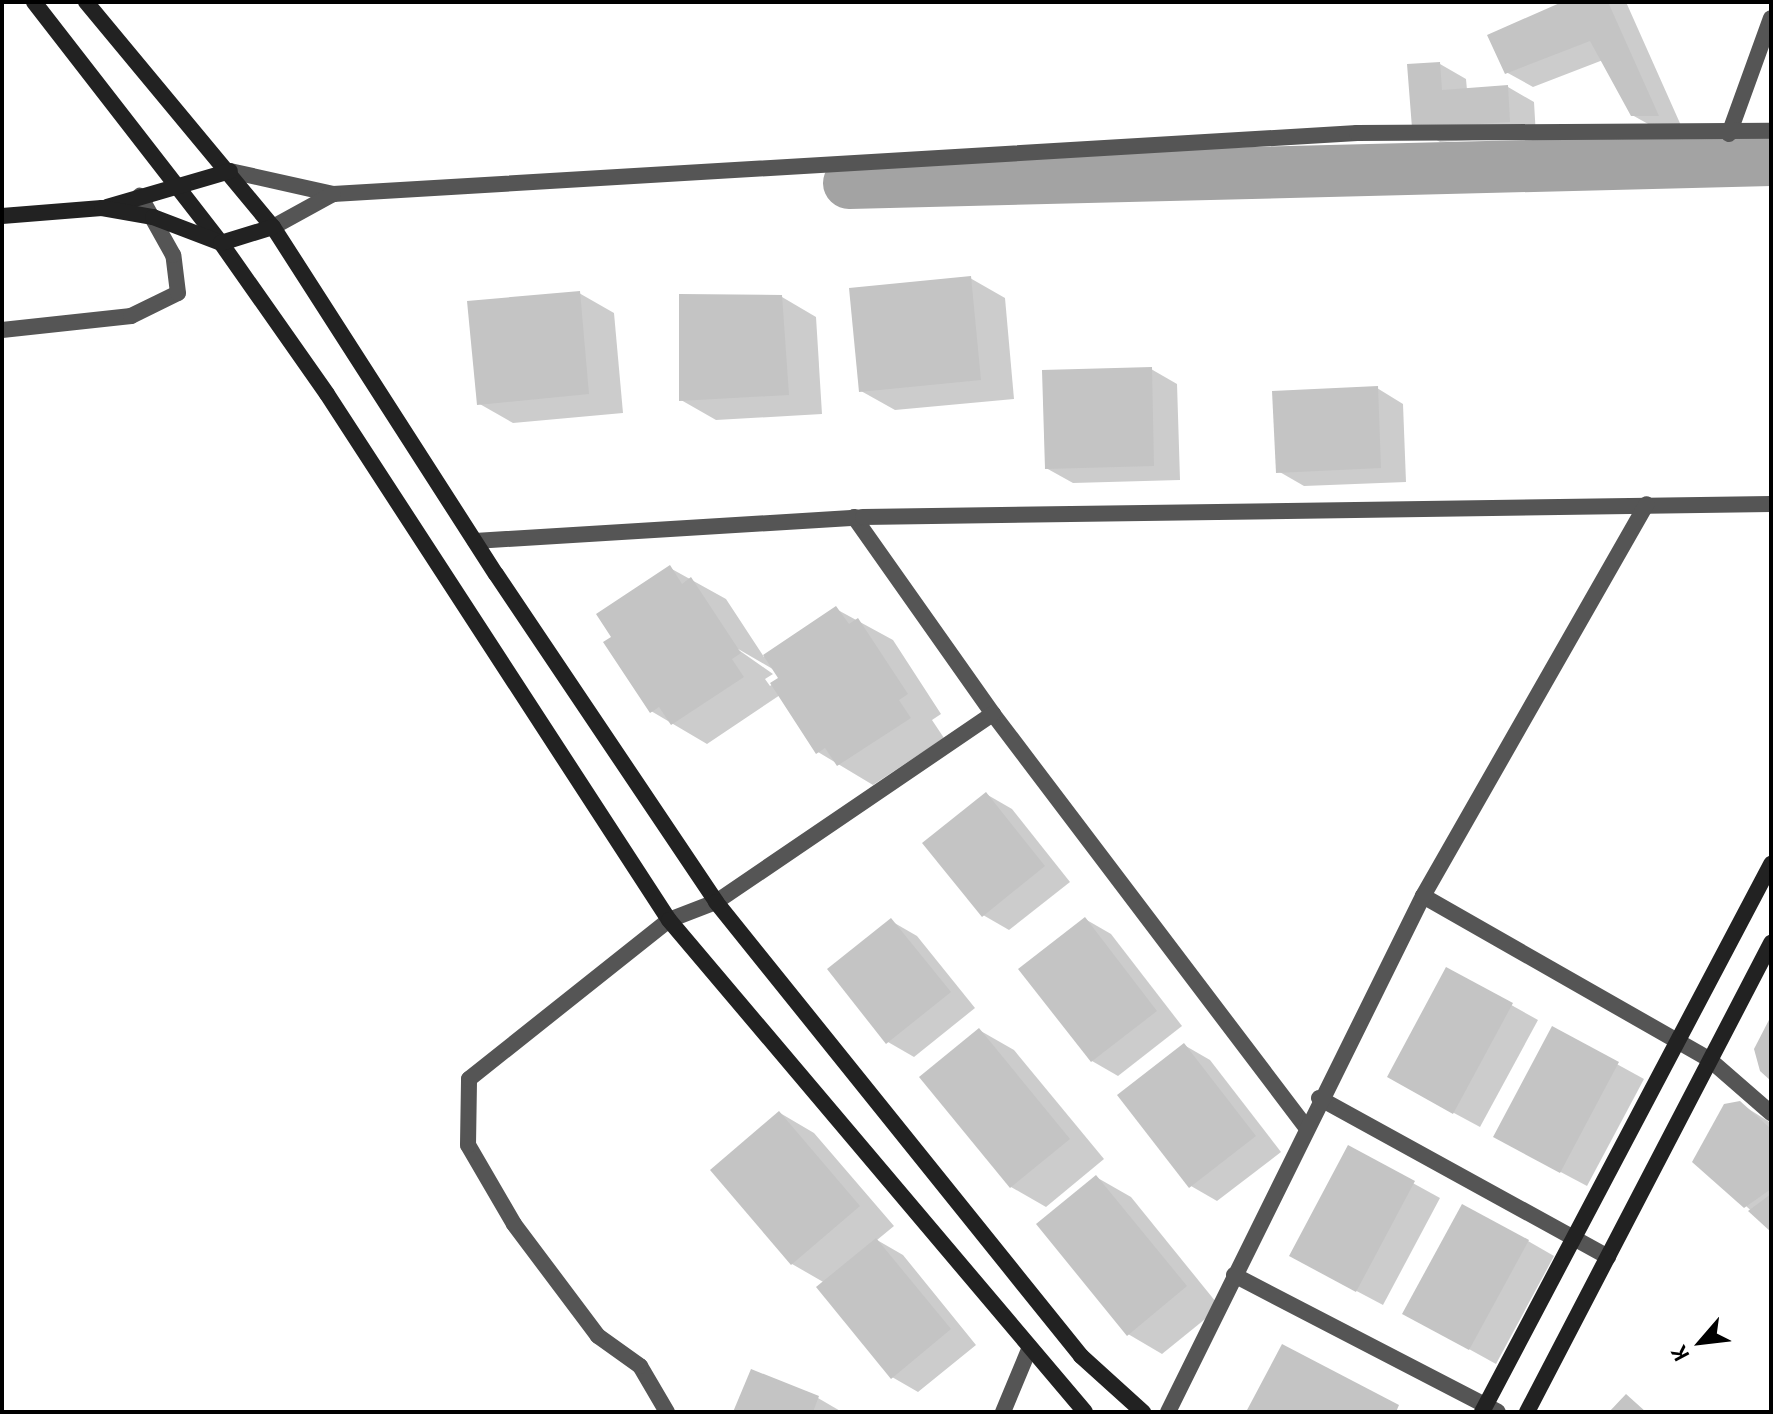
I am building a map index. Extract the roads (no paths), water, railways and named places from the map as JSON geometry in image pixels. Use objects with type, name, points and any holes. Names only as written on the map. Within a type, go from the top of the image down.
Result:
[{"type":"main road","points":[[34,2],[221,243],[327,394],[669,920],[1083,1411]]},
{"type":"main road","points":[[86,2],[230,171],[273,227],[475,541],[716,902],[1081,1356],[1143,1412]]},
{"type":"main road","points":[[2,216],[102,208],[230,171]]},
{"type":"main road","points":[[102,208],[153,217],[221,243],[273,227]]},
{"type":"main road","points":[[1489,1410],[1771,864]]},
{"type":"main road","points":[[1527,1412],[1771,943]]},
{"type":"street","points":[[1729,134],[1771,18]]},
{"type":"street","points":[[230,171],[333,194],[1357,133],[1729,134],[1771,131]]},
{"type":"street","points":[[273,227],[333,194]]},
{"type":"street","points":[[2,330],[131,316],[178,293],[173,255],[140,196]]},
{"type":"street","points":[[1168,1412],[1305,1126],[1423,896],[1647,504]]},
{"type":"street","points":[[475,541],[854,517],[1771,504]]},
{"type":"street","points":[[854,517],[993,714],[1305,1126]]},
{"type":"street","points":[[667,1412],[640,1366],[598,1336],[533,1249],[468,1145],[469,1079],[669,920],[716,902],[993,714]]},
{"type":"street","points":[[1423,896],[1710,1060],[1771,1113]]},
{"type":"street","points":[[1319,1098],[1608,1257]]},
{"type":"street","points":[[1234,1275],[1489,1410]]},
{"type":"street","points":[[1003,1412],[1030,1347]]},
{"type":"waterway","points":[[849,183],[1771,160]]}]
